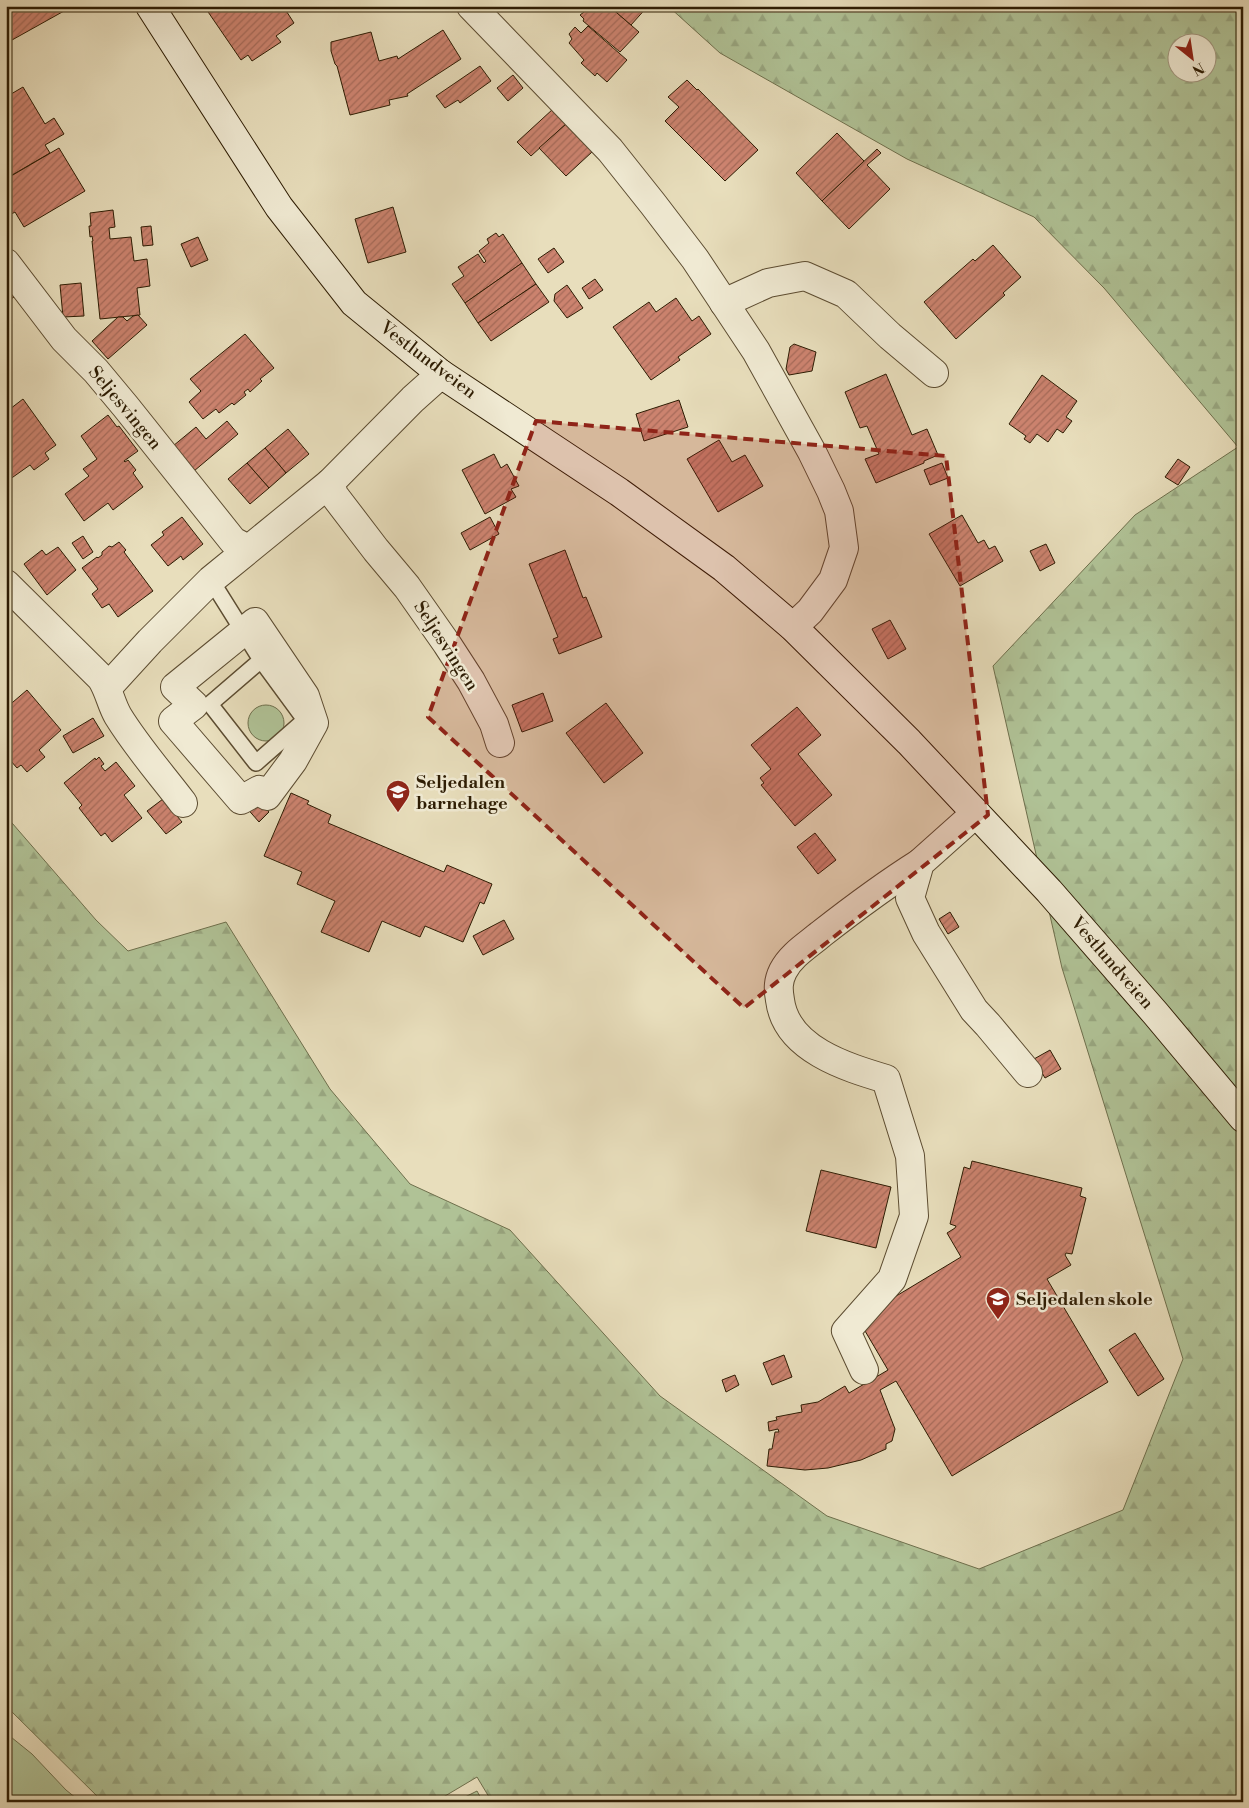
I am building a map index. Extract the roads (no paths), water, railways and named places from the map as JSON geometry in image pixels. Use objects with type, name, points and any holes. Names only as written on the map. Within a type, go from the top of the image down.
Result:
[{"type":"street","name":"Vestlundveien","points":[[150,6],[279,207],[354,303],[441,374],[619,492],[724,568],[793,627],[909,742],[976,813],[1087,935],[1243,1118]]},
{"type":"street","points":[[471,6],[610,150],[689,252],[756,351],[812,452],[832,491],[839,511],[844,548],[834,580],[810,611],[793,627]]},
{"type":"street","name":"Seljesvingen","points":[[6,263],[64,339],[96,371],[233,541],[248,549]]},
{"type":"street","points":[[724,302],[768,283],[805,276],[846,294],[890,336],[934,373]]},
{"type":"street","points":[[107,688],[150,641],[212,580],[330,483],[413,399],[441,374]]},
{"type":"street","name":"Seljesvingen","points":[[330,483],[334,495],[407,587],[447,644],[471,681],[494,724],[500,743]]},
{"type":"street","points":[[6,584],[101,678],[107,688],[116,714],[183,803]]},
{"type":"street","points":[[255,622],[305,696],[314,723],[294,761],[267,796],[258,790],[241,800],[173,721],[194,706],[175,687],[243,631],[255,622]]},
{"type":"street","points":[[864,1370],[846,1331],[892,1279],[914,1216],[910,1156],[886,1079],[835,1062],[805,1044],[788,1022],[780,1006],[778,985],[783,970],[795,955],[871,895],[920,863],[976,813]]},
{"type":"street","points":[[920,863],[910,898],[920,920],[974,1010],[1028,1073]]},
{"type":"lane","points":[[212,580],[261,660],[305,720],[256,763],[210,704],[261,660]]},
{"type":"place","name":"Seljedalen barnehage","points":[[398,813]]},
{"type":"place","name":"Seljedalen skole","points":[[998,1320]]}]
